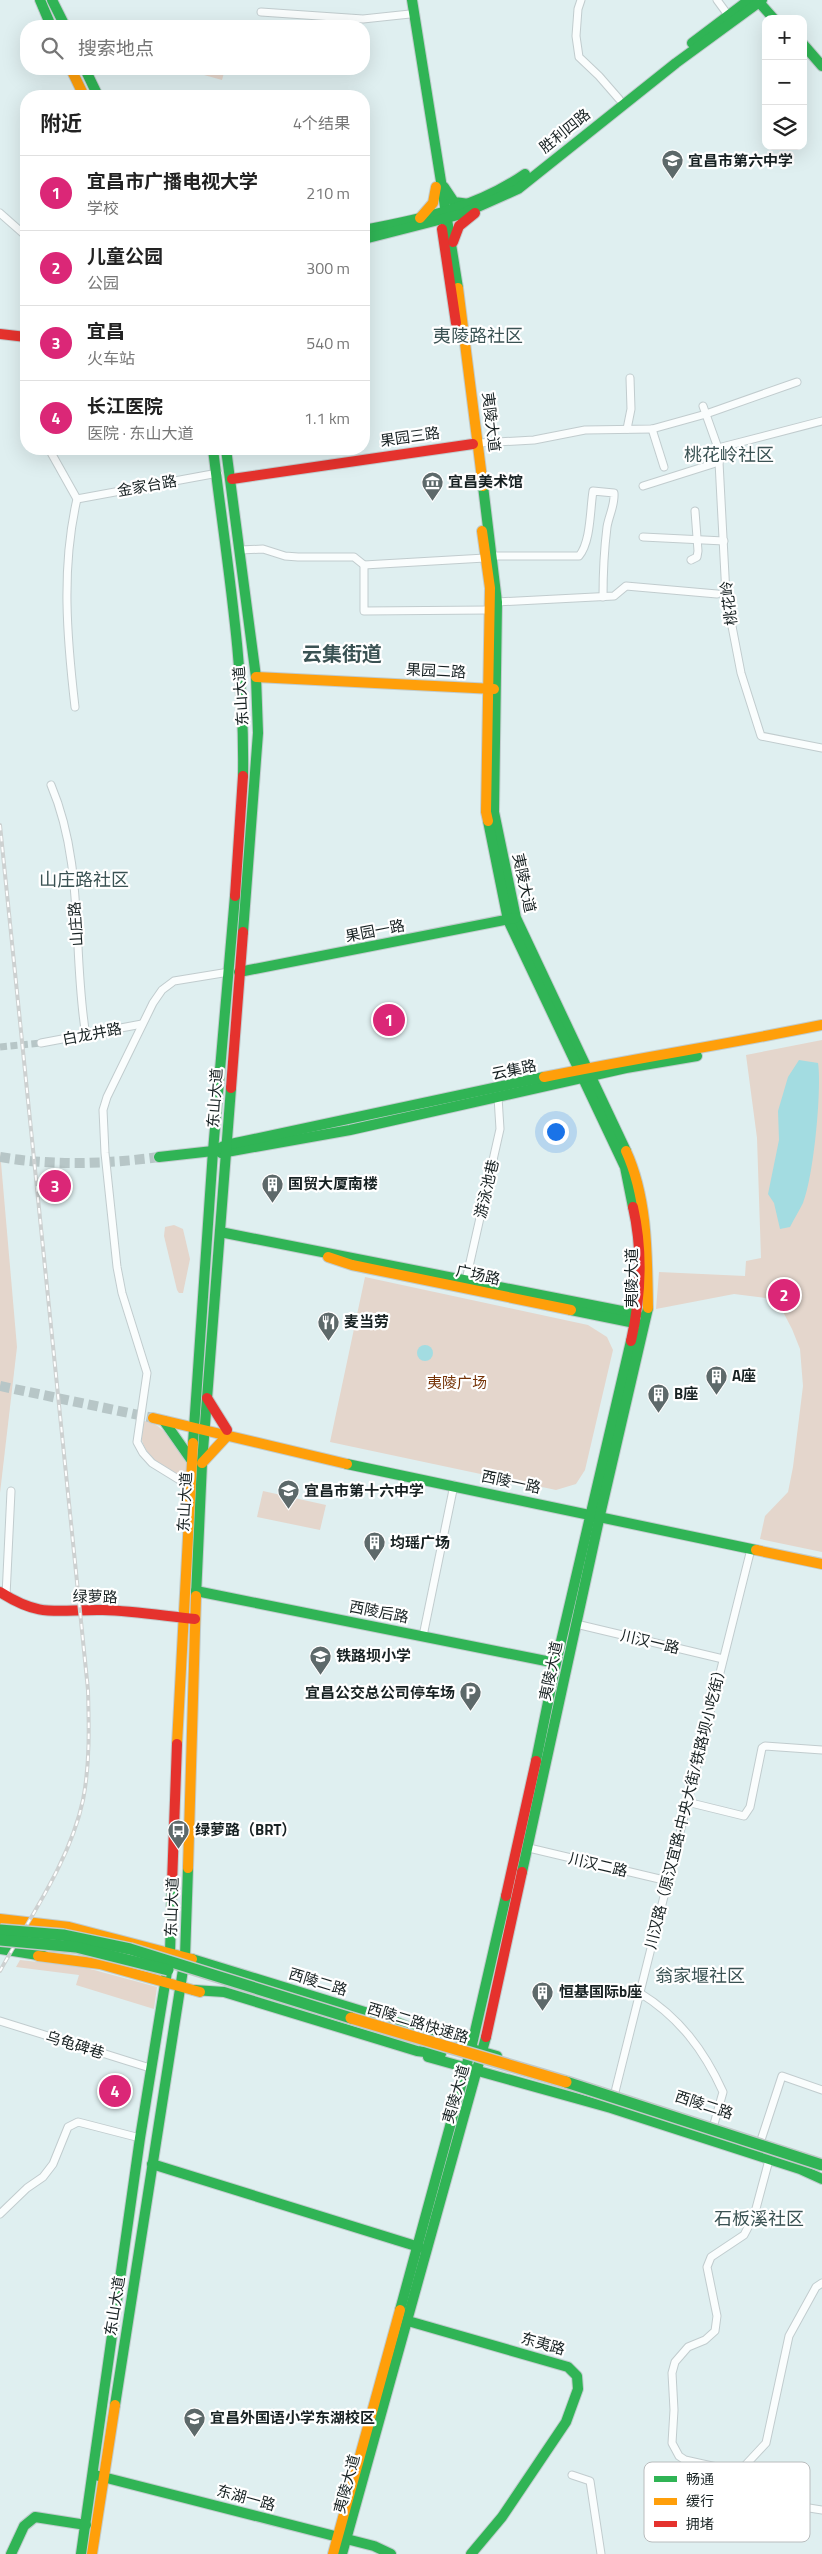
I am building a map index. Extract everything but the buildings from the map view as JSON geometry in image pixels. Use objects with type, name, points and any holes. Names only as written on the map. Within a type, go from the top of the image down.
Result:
[{"type":"main road","points":[[40,0],[48,20]]},
{"type":"main road","points":[[52,0],[62,20]]},
{"type":"main road","name":"夷陵大道","points":[[408,0],[439,186]]},
{"type":"main road","name":"夷陵大道","points":[[412,0],[439,186],[444,242],[476,443]]},
{"type":"main road","points":[[758,0],[771,15]]},
{"type":"main road","points":[[758,0],[776,15]]},
{"type":"main road","name":"胜利四路","points":[[443,217],[498,193],[519,179],[728,15],[758,0]]},
{"type":"main road","name":"胜利四路","points":[[370,237],[487,206],[518,189],[758,0]]},
{"type":"main road","points":[[807,49],[822,66]]},
{"type":"main road","points":[[807,55],[822,73]]},
{"type":"main road","points":[[74,75],[81,90]]},
{"type":"main road","points":[[88,75],[95,90]]},
{"type":"main road","points":[[444,242],[436,230],[419,223],[433,203],[439,186],[454,202],[470,204]]},
{"type":"main road","points":[[452,251],[453,239],[459,226],[487,206]]},
{"type":"main road","name":"夷陵大道","points":[[340,2546],[408,2321],[483,2052],[529,1848],[576,1624],[596,1512],[636,1319],[639,1233],[625,1167],[585,1074],[512,919],[494,812],[493,606],[476,443],[452,251],[443,217]]},
{"type":"main road","name":"胜利四路","points":[[370,229],[419,223]]},
{"type":"main road","points":[[0,334],[20,336]]},
{"type":"main road","points":[[0,339],[20,341]]},
{"type":"main road","name":"果园三路","points":[[232,479],[476,443]]},
{"type":"main road","name":"东山大道","points":[[92,2554],[98,2479],[140,2138],[164,1980],[170,1953],[178,1698],[191,1487],[207,1398],[226,1149],[243,801],[244,730],[240,676],[230,599],[218,473],[214,455]]},
{"type":"main road","name":"东山大道","points":[[202,1428],[213,1151],[255,799],[258,732],[256,677],[232,479],[227,455]]},
{"type":"main road","name":"果园二路","points":[[256,677],[492,688]]},
{"type":"main road","name":"果园一路","points":[[234,972],[512,919]]},
{"type":"main road","name":"云集路","points":[[159,1157],[213,1151],[350,1130],[498,1097],[585,1074],[625,1060],[732,1043],[822,1025]]},
{"type":"main road","name":"云集路","points":[[226,1149],[585,1074],[822,1031]]},
{"type":"main road","name":"夷陵大道","points":[[340,2546],[471,2049],[542,1736],[556,1663],[648,1310],[646,1232],[632,1165],[585,1074]]},
{"type":"main road","name":"广场路","points":[[220,1232],[466,1280],[636,1319]]},
{"type":"main road","name":"广场路","points":[[316,1252],[347,1264],[636,1319]]},
{"type":"main road","points":[[197,1462],[227,1433],[207,1398]]},
{"type":"main road","name":"西陵一路","points":[[197,1462],[158,1420],[822,1559]]},
{"type":"main road","name":"西陵一路","points":[[227,1433],[454,1486],[596,1512],[822,1564]]},
{"type":"main road","name":"东山大道","points":[[81,2554],[86,2525],[98,2479],[152,2164],[179,1986],[186,1962],[196,1592],[197,1462]]},
{"type":"main road","name":"西陵后路","points":[[196,1592],[556,1663]]},
{"type":"main road","name":"绿萝路","points":[[3,1594],[34,1611],[103,1610],[195,1619]]},
{"type":"main road","name":"西陵二路","points":[[0,1919],[69,1927],[170,1953],[186,1962],[391,2020],[444,2042],[615,2092],[822,2159]]},
{"type":"main road","name":"西陵二路快速路","points":[[0,1930],[63,1935],[186,1962],[442,2047],[616,2097],[822,2165]]},
{"type":"main road","name":"西陵二路快速路","points":[[0,1940],[76,1947],[120,1956],[643,2114],[822,2173]]},
{"type":"main road","points":[[0,1949],[88,1962],[164,1980],[179,1986],[611,2108],[822,2179]]},
{"type":"main road","points":[[0,1955],[44,1956]]},
{"type":"main road","points":[[186,1962],[444,2042]]},
{"type":"main road","points":[[194,1990],[224,1992],[417,2051],[441,2054]]},
{"type":"main road","points":[[152,2164],[419,2247]]},
{"type":"main road","name":"东夷路","points":[[408,2321],[568,2367],[578,2377],[575,2397],[562,2431],[490,2535],[471,2554]]},
{"type":"main road","points":[[98,2479],[340,2546],[377,2554]]},
{"type":"main road","points":[[10,2554],[24,2526],[35,2517],[86,2525]]},
{"type":"main road","points":[[340,2546],[374,2546],[391,2554]]},
{"type":"street","points":[[581,0],[578,9],[576,36],[579,57],[600,76],[619,99]]},
{"type":"street","points":[[717,0],[728,15]]},
{"type":"street","points":[[261,12],[363,19],[410,14]]},
{"type":"street","points":[[0,213],[20,231]]},
{"type":"street","points":[[627,429],[632,409],[630,378]]},
{"type":"street","points":[[476,443],[534,440],[585,430],[652,429],[706,414],[797,382]]},
{"type":"street","name":"桃花岭","points":[[703,406],[718,448],[720,462],[725,587],[733,639],[761,736],[822,748]]},
{"type":"street","points":[[718,448],[822,421]]},
{"type":"street","points":[[652,429],[664,467]]},
{"type":"street","points":[[52,455],[77,499],[69,542],[66,592],[75,707]]},
{"type":"street","points":[[642,486],[720,462]]},
{"type":"street","name":"金家台路","points":[[77,499],[218,473]]},
{"type":"street","points":[[240,550],[263,549],[285,556],[298,557],[354,557],[364,565],[488,557],[579,556],[583,552],[590,520],[593,491],[614,493],[602,560],[603,597]]},
{"type":"street","points":[[691,560],[697,557],[698,540],[695,511]]},
{"type":"street","points":[[644,537],[724,541]]},
{"type":"street","points":[[364,565],[364,611],[493,606],[614,596],[626,586],[717,594]]},
{"type":"street","name":"山庄路","points":[[52,785],[60,804],[71,850],[80,1002],[86,1036]]},
{"type":"street","points":[[191,1487],[152,1462],[143,1453],[137,1442],[147,1373],[122,1293],[117,1267],[103,1110],[119,1070],[142,1024],[162,990],[174,980],[234,972]]},
{"type":"street","name":"白龙井路","points":[[41,1043],[142,1024]]},
{"type":"street","name":"游泳池巷","points":[[466,1280],[500,1129],[498,1097]]},
{"type":"street","points":[[423,1636],[454,1486]]},
{"type":"street","points":[[3,1594],[11,1491]]},
{"type":"street","name":"川汉路（原汉宜路·中央大街/铁路坝小吃街）","points":[[615,2092],[751,1549]]},
{"type":"street","name":"川汉一路","points":[[576,1624],[723,1659]]},
{"type":"street","points":[[687,1802],[744,1816],[748,1814],[750,1807],[762,1748],[765,1746],[822,1750]]},
{"type":"street","name":"川汉二路","points":[[529,1848],[668,1881]]},
{"type":"street","points":[[640,1993],[662,2007],[694,2039],[714,2071],[723,2092],[714,2124]]},
{"type":"street","name":"乌龟碑巷","points":[[0,2021],[150,2068]]},
{"type":"street","points":[[762,2140],[782,2076],[822,2090]]},
{"type":"street","points":[[0,2214],[27,2188],[43,2177],[53,2164],[68,2127],[78,2122],[140,2138]]},
{"type":"street","points":[[694,2462],[678,2456],[672,2444],[674,2410],[672,2373],[675,2362],[688,2348],[705,2340],[715,2331],[717,2316],[707,2267],[711,2256],[744,2235],[754,2216],[769,2160]]},
{"type":"street","points":[[748,2462],[766,2442],[788,2336],[816,2287],[822,2283]]},
{"type":"street","points":[[572,2475],[590,2480],[601,2554]]},
{"type":"green space","points":[[204,75],[223,75],[222,80]]},
{"type":"green space","points":[[822,1040],[822,1552],[760,1539],[765,1516],[788,1492],[803,1386],[800,1349],[781,1308],[765,1298],[734,1294],[656,1309],[659,1272],[745,1276],[746,1261],[761,1258],[757,1138],[746,1055]]},
{"type":"green space","points":[[0,1151],[17,1347],[0,1493]]},
{"type":"green space","points":[[174,1225],[183,1229],[190,1259],[183,1293],[179,1293],[177,1290],[164,1236],[165,1227]]},
{"type":"green space","name":"夷陵广场","points":[[365,1277],[588,1325],[607,1337],[613,1350],[585,1470],[576,1484],[556,1490],[330,1442]]},
{"type":"green space","points":[[144,1421],[158,1426],[169,1437],[187,1464],[186,1474],[180,1475],[167,1470],[148,1452],[141,1438]]},
{"type":"green space","points":[[263,1491],[326,1505],[320,1530],[257,1517]]},
{"type":"green space","points":[[20,1960],[83,1967],[157,1987],[154,2009],[76,1985],[79,1975],[16,1967]]},
{"type":"water","points":[[799,1060],[818,1063],[819,1091],[814,1154],[803,1203],[790,1227],[780,1229],[774,1203],[768,1194],[779,1140],[778,1111],[788,1077]]},
{"type":"water","points":[[422,1345],[428,1345],[433,1350],[431,1359],[422,1361],[417,1356],[417,1350]]},
{"type":"tunnel","points":[[0,1047],[41,1043]]},
{"type":"tunnel","points":[[0,1157],[60,1163],[120,1161],[159,1157]]},
{"type":"tunnel","points":[[0,1386],[153,1418]]},
{"type":"railway","points":[[0,825],[88,1690],[89,1731],[87,1773],[83,1800],[69,1845],[48,1888],[0,1971]]},
{"type":"traffic: fast","points":[[40,0],[48,20]]},
{"type":"traffic: fast","points":[[52,0],[62,20]]},
{"type":"traffic: fast","points":[[412,0],[458,288]]},
{"type":"traffic: fast","points":[[692,43],[749,0]]},
{"type":"traffic: fast","points":[[757,0],[770,15]]},
{"type":"traffic: fast","points":[[370,237],[462,214],[518,189],[676,63],[762,0]]},
{"type":"traffic: fast","points":[[807,49],[822,66]]},
{"type":"traffic: fast","points":[[88,75],[95,90]]},
{"type":"traffic: fast","points":[[370,229],[448,211],[468,204],[487,196],[525,174]]},
{"type":"traffic: fast","points":[[444,187],[454,202],[469,204]]},
{"type":"traffic: fast","points":[[214,455],[238,653],[243,735],[243,776]]},
{"type":"traffic: fast","points":[[227,455],[256,677],[258,733],[243,932]]},
{"type":"traffic: fast","points":[[483,486],[497,602],[494,812],[516,918],[626,1151]]},
{"type":"traffic: fast","points":[[488,821],[508,920],[625,1167],[633,1207]]},
{"type":"traffic: fast","points":[[193,1443],[213,1151],[235,896]]},
{"type":"traffic: fast","points":[[239,972],[515,918]]},
{"type":"traffic: fast","points":[[221,1153],[350,1130],[626,1068],[697,1056]]},
{"type":"traffic: fast","points":[[159,1157],[213,1151],[226,1145],[544,1077]]},
{"type":"traffic: fast","points":[[196,1596],[202,1463],[231,1088]]},
{"type":"traffic: fast","points":[[220,1232],[637,1314]]},
{"type":"traffic: fast","points":[[522,1872],[600,1515],[648,1308]]},
{"type":"traffic: fast","points":[[571,1310],[635,1323]]},
{"type":"traffic: fast","points":[[536,1761],[556,1663],[631,1341]]},
{"type":"traffic: fast","points":[[164,1421],[192,1461]]},
{"type":"traffic: fast","points":[[347,1464],[756,1550]]},
{"type":"traffic: fast","points":[[196,1591],[556,1663]]},
{"type":"traffic: fast","points":[[115,2405],[185,1957],[188,1868]]},
{"type":"traffic: fast","points":[[81,2554],[140,2138],[170,1953],[172,1884]]},
{"type":"traffic: fast","points":[[400,2310],[471,2049],[506,1896]]},
{"type":"traffic: fast","points":[[0,1930],[63,1935],[130,1949],[351,2018]]},
{"type":"traffic: fast","points":[[0,1940],[76,1947],[168,1970]]},
{"type":"traffic: fast","points":[[0,1949],[44,1956]]},
{"type":"traffic: fast","points":[[192,1959],[391,2020],[444,2041],[497,2056]]},
{"type":"traffic: fast","points":[[194,1990],[224,1992],[417,2051],[441,2054]]},
{"type":"traffic: fast","points":[[342,2554],[486,2037]]},
{"type":"traffic: fast","points":[[428,2057],[611,2108],[800,2169],[822,2179]]},
{"type":"traffic: fast","points":[[566,2082],[822,2165]]},
{"type":"traffic: fast","points":[[152,2164],[419,2247]]},
{"type":"traffic: fast","points":[[408,2321],[568,2367],[577,2376],[578,2389],[566,2422],[502,2517],[471,2554]]},
{"type":"traffic: fast","points":[[95,2475],[374,2546],[391,2554]]},
{"type":"traffic: fast","points":[[11,2554],[24,2526],[35,2517],[86,2525]]},
{"type":"traffic: slow","points":[[74,75],[81,90]]},
{"type":"traffic: slow","points":[[420,218],[433,203],[436,187]]},
{"type":"traffic: slow","points":[[458,288],[483,486]]},
{"type":"traffic: slow","points":[[482,531],[490,588],[486,812],[488,821]]},
{"type":"traffic: slow","points":[[256,677],[494,689]]},
{"type":"traffic: slow","points":[[544,1077],[822,1025]]},
{"type":"traffic: slow","points":[[626,1151],[639,1188],[645,1228],[648,1308]]},
{"type":"traffic: slow","points":[[328,1257],[352,1265],[571,1310]]},
{"type":"traffic: slow","points":[[153,1418],[347,1464]]},
{"type":"traffic: slow","points":[[202,1463],[227,1436]]},
{"type":"traffic: slow","points":[[177,1744],[193,1443]]},
{"type":"traffic: slow","points":[[756,1550],[822,1564]]},
{"type":"traffic: slow","points":[[188,1868],[196,1596]]},
{"type":"traffic: slow","points":[[0,1919],[69,1927],[192,1959]]},
{"type":"traffic: slow","points":[[38,1956],[100,1964],[200,1992]]},
{"type":"traffic: slow","points":[[351,2018],[566,2082]]},
{"type":"traffic: slow","points":[[333,2554],[400,2310]]},
{"type":"traffic: slow","points":[[92,2554],[115,2405]]},
{"type":"traffic: jam","points":[[453,242],[459,226],[475,213]]},
{"type":"traffic: jam","points":[[442,229],[456,323]]},
{"type":"traffic: jam","points":[[0,334],[20,336]]},
{"type":"traffic: jam","points":[[232,479],[473,444]]},
{"type":"traffic: jam","points":[[235,896],[243,776]]},
{"type":"traffic: jam","points":[[231,1088],[243,932]]},
{"type":"traffic: jam","points":[[631,1341],[637,1308],[640,1274],[638,1240],[633,1207]]},
{"type":"traffic: jam","points":[[207,1398],[227,1430]]},
{"type":"traffic: jam","points":[[0,1592],[27,1606],[50,1611],[138,1612],[195,1619]]},
{"type":"traffic: jam","points":[[172,1884],[177,1744]]},
{"type":"traffic: jam","points":[[506,1896],[536,1761]]},
{"type":"traffic: jam","points":[[486,2037],[522,1872]]},
{"type":"place","name":"宜昌市第六中学","points":[[672,180]]},
{"type":"place","name":"宜昌美术馆","points":[[432,501]]},
{"type":"place","name":"宜昌市广播电视大学","points":[[389,1020]]},
{"type":"place","name":"宜昌","points":[[55,1186]]},
{"type":"place","name":"国贸大厦南楼","points":[[272,1203]]},
{"type":"place","name":"儿童公园","points":[[784,1295]]},
{"type":"place","name":"麦当劳","points":[[328,1341]]},
{"type":"place","name":"A座","points":[[716,1395]]},
{"type":"place","name":"B座","points":[[658,1413]]},
{"type":"place","name":"宜昌市第十六中学","points":[[288,1510]]},
{"type":"place","name":"均瑶广场","points":[[374,1562]]},
{"type":"place","name":"铁路坝小学","points":[[320,1675]]},
{"type":"place","name":"宜昌公交总公司停车场","points":[[471,1712]]},
{"type":"place","name":"绿萝路（BRT）","points":[[179,1849]]},
{"type":"place","name":"恒基国际b座","points":[[543,2011]]},
{"type":"place","name":"长江医院","points":[[115,2091]]},
{"type":"place","name":"宜昌外国语小学东湖校区","points":[[194,2437]]},
{"type":"district","name":"夷陵路社区","points":[[478,336]]},
{"type":"district","name":"桃花岭社区","points":[[729,455]]},
{"type":"district","name":"云集街道","points":[[342,654]]},
{"type":"district","name":"山庄路社区","points":[[84,880]]},
{"type":"district","name":"翁家堰社区","points":[[700,1976]]},
{"type":"district","name":"石板溪社区","points":[[759,2219]]}]
